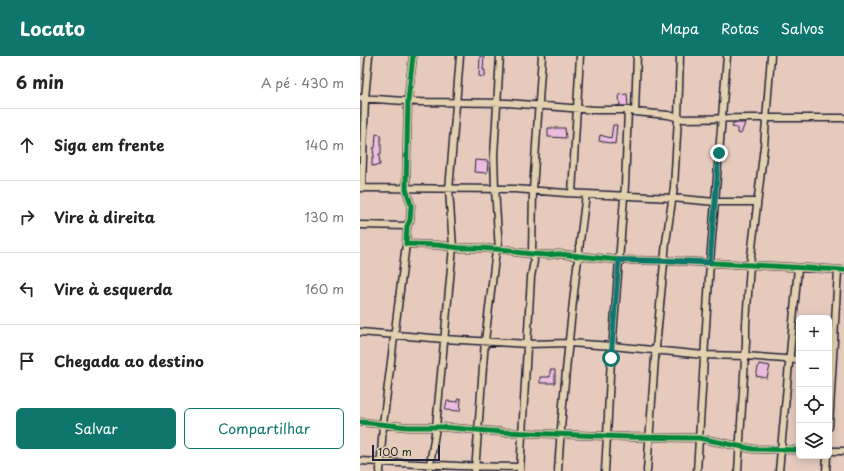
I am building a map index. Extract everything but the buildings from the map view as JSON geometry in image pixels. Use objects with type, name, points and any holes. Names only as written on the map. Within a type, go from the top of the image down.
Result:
[{"type":"street","points":[[369,56],[362,98],[361,189],[533,190],[715,202],[757,202]]},
{"type":"street","points":[[380,471],[407,226],[410,220],[411,205],[406,189],[408,100],[413,56]]},
{"type":"street","points":[[428,471],[436,427],[453,247],[449,190],[460,56]]},
{"type":"street","points":[[475,468],[485,341],[497,250],[494,189],[495,133],[500,56]]},
{"type":"street","points":[[360,461],[475,468],[520,469],[531,277],[534,261],[532,254],[533,190],[542,56]]},
{"type":"street","points":[[572,193],[580,56]]},
{"type":"street","points":[[635,112],[636,56]]},
{"type":"street","points":[[648,471],[656,349],[664,261],[672,198],[678,118],[680,56]]},
{"type":"street","points":[[697,471],[710,262],[727,56]]},
{"type":"street","points":[[738,471],[750,265],[766,118],[771,56]]},
{"type":"street","points":[[362,98],[628,110],[668,115],[678,118],[697,119],[844,118]]},
{"type":"street","points":[[605,471],[612,346],[624,195],[628,110]]},
{"type":"street","points":[[558,471],[560,434],[569,344],[586,194]]},
{"type":"street","points":[[360,225],[407,226]]},
{"type":"street","points":[[406,244],[510,250],[532,254],[559,254],[619,260],[710,262],[841,270],[832,353]]},
{"type":"street","points":[[779,471],[798,268]]},
{"type":"street","points":[[360,332],[528,344],[612,346],[796,360]]},
{"type":"street","points":[[829,423],[830,387]]},
{"type":"street","points":[[360,422],[522,433],[699,438],[753,450],[796,450]]},
{"type":"street","points":[[832,451],[844,451]]},
{"type":"street","points":[[826,471],[827,459]]},
{"type":"cycle path","points":[[413,56],[408,100],[406,189],[411,205],[410,220],[407,226],[406,244],[510,250],[532,254],[559,254],[619,260],[677,261],[844,270]]},
{"type":"cycle path","points":[[360,422],[408,427],[442,427],[501,432],[699,438],[753,449],[796,450]]},
{"type":"route","points":[[611,358],[619,260],[710,262],[719,153]]}]
